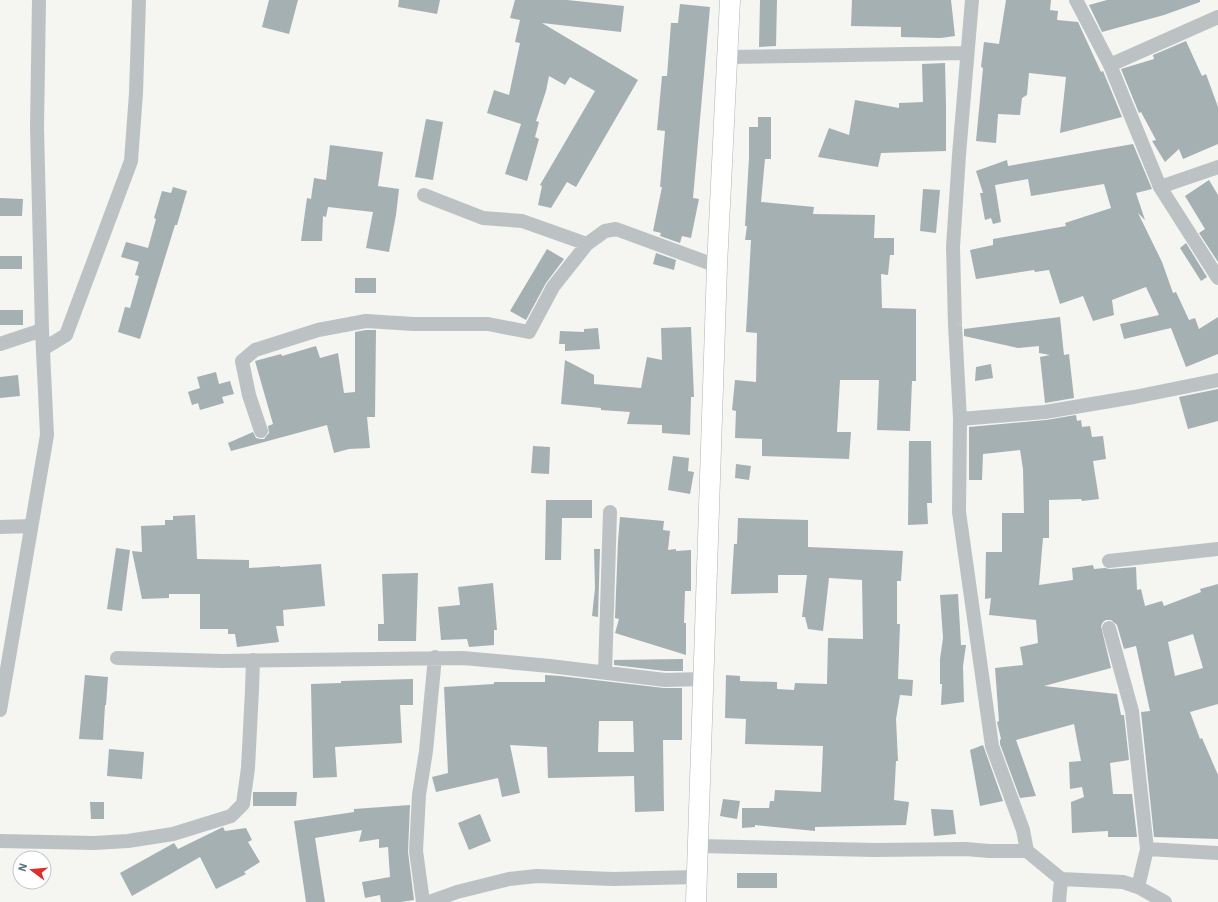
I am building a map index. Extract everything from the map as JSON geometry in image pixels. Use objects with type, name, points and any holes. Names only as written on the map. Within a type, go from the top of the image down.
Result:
[{"type":"street","points":[[0,710],[47,436],[42,349],[37,128],[39,0]]},
{"type":"street","points":[[42,349],[66,335],[131,161],[136,93],[139,0]]},
{"type":"street","points":[[696,902],[717,266],[730,0]]},
{"type":"street","points":[[972,0],[954,246],[955,324],[960,419],[959,512],[981,658],[992,746],[1023,830],[1027,851]]},
{"type":"street","points":[[1076,0],[1110,65],[1160,187],[1218,278]]},
{"type":"street","points":[[1110,65],[1218,17]]},
{"type":"street","points":[[728,57],[967,53]]},
{"type":"street","points":[[1160,187],[1218,167]]},
{"type":"street","points":[[424,194],[483,218],[522,222],[587,244]]},
{"type":"street","points":[[261,431],[249,395],[242,361],[255,350],[318,330],[366,320],[414,324],[488,324],[529,332],[553,287],[587,244],[605,231],[616,229],[717,266]]},
{"type":"street","points":[[0,344],[42,330]]},
{"type":"street","points":[[960,419],[1045,412],[1134,397],[1218,380]]},
{"type":"street","points":[[605,673],[610,512]]},
{"type":"street","points":[[0,527],[31,526]]},
{"type":"street","points":[[1109,561],[1218,549]]},
{"type":"street","points":[[1109,628],[1132,711],[1147,849],[1138,887]]},
{"type":"street","points":[[117,658],[253,660],[435,657],[463,658],[523,663],[665,680],[704,679]]},
{"type":"street","points":[[423,902],[416,851],[419,795],[426,751],[435,657]]},
{"type":"street","points":[[0,841],[94,843],[128,840],[174,834],[231,816],[243,804],[248,768],[253,660]]},
{"type":"street","points":[[699,846],[875,850],[966,849],[989,851],[1027,851],[1061,879],[1123,882],[1138,887],[1165,902]]},
{"type":"street","points":[[1147,849],[1218,853]]},
{"type":"street","points":[[429,902],[457,892],[516,878],[537,876],[612,879],[696,876]]},
{"type":"street","points":[[1059,902],[1061,879]]},
{"type":"building","points":[[269,0],[298,0],[289,34],[262,27]]},
{"type":"building","points":[[399,0],[440,0],[437,14],[398,7]]},
{"type":"building","points":[[515,0],[567,0],[624,6],[621,32],[542,23],[638,80],[576,187],[567,182],[551,208],[538,205],[542,186],[540,185],[595,91],[570,77],[565,85],[549,76],[546,91],[536,121],[539,122],[535,137],[539,139],[527,181],[505,174],[521,124],[487,113],[494,90],[509,95],[520,43],[515,42],[520,20],[510,18]]},
{"type":"building","points":[[760,0],[777,0],[776,46],[759,47]]},
{"type":"building","points":[[852,0],[951,0],[955,36],[941,38],[901,37],[901,27],[851,26]]},
{"type":"building","points":[[1006,0],[1051,0],[1050,10],[1058,11],[1057,20],[1078,22],[1101,72],[1103,71],[1122,117],[1060,133],[1066,77],[1029,73],[1027,95],[1022,98],[1020,115],[998,114],[996,143],[976,141],[984,42],[999,44]]},
{"type":"building","points":[[1107,0],[1200,0],[1200,2],[1164,15],[1102,32],[1089,5]]},
{"type":"building","points":[[680,4],[710,7],[693,198],[699,199],[691,238],[682,236],[680,243],[660,236],[661,233],[653,231],[662,187],[660,187],[665,131],[657,130],[662,76],[667,76],[671,23],[678,23]]},
{"type":"building","points":[[1186,41],[1202,76],[1206,74],[1218,107],[1218,144],[1183,159],[1179,149],[1165,162],[1152,141],[1156,140],[1141,112],[1139,113],[1121,69],[1154,59],[1153,55]]},
{"type":"building","points":[[945,63],[946,151],[881,153],[878,167],[818,157],[829,128],[849,135],[855,100],[899,108],[899,103],[923,102],[922,64]]},
{"type":"building","points":[[758,117],[771,117],[771,159],[765,159],[761,202],[814,207],[813,214],[875,215],[874,238],[894,238],[894,255],[890,255],[888,275],[881,274],[882,308],[916,309],[916,381],[912,381],[910,431],[877,430],[879,380],[840,380],[837,432],[851,432],[849,459],[762,456],[762,439],[735,438],[736,411],[732,410],[735,380],[756,382],[757,333],[746,332],[751,240],[745,240],[747,226],[745,226],[749,158],[749,127],[758,127]]},
{"type":"building","points":[[426,119],[443,122],[433,180],[415,177]]},
{"type":"building","points":[[1133,144],[1152,189],[1136,193],[1145,220],[1138,213],[1162,262],[1173,293],[1176,292],[1189,320],[1195,318],[1199,329],[1218,317],[1218,354],[1186,367],[1171,328],[1124,339],[1120,324],[1159,315],[1146,287],[1112,300],[1114,315],[1093,321],[1083,296],[1060,304],[1049,270],[1035,272],[1034,270],[976,279],[970,250],[993,245],[993,239],[1066,226],[1065,223],[1111,208],[1104,184],[1031,196],[1028,179],[995,185],[1001,222],[993,224],[991,218],[985,220],[980,193],[983,193],[976,171],[1007,160],[1008,166]]},
{"type":"building","points":[[330,145],[383,152],[378,186],[399,189],[389,252],[366,248],[373,212],[328,207],[326,217],[323,216],[322,241],[301,241],[307,198],[311,199],[314,178],[326,180]]},
{"type":"building","points":[[1209,180],[1218,195],[1218,262],[1199,233],[1205,229],[1185,196]]},
{"type":"building","points":[[173,187],[187,191],[140,339],[118,332],[125,307],[130,308],[139,276],[135,275],[139,262],[121,257],[126,242],[148,248],[156,219],[154,218],[162,191],[171,193]]},
{"type":"building","points":[[923,189],[940,190],[936,233],[920,231]]},
{"type":"building","points":[[0,198],[23,199],[22,216],[0,216]]},
{"type":"building","points":[[1186,243],[1207,277],[1201,281],[1180,248]]},
{"type":"building","points":[[547,249],[564,259],[546,283],[526,320],[510,311]]},
{"type":"building","points":[[656,253],[676,260],[674,270],[653,264]]},
{"type":"building","points":[[0,256],[22,256],[22,269],[0,269]]},
{"type":"building","points":[[355,278],[376,278],[376,293],[355,293]]},
{"type":"building","points":[[0,310],[23,310],[23,325],[0,325]]},
{"type":"building","points":[[1060,317],[1064,355],[1069,354],[1074,398],[1045,403],[1040,357],[1050,355],[1039,353],[1039,346],[1018,348],[964,336],[964,329]]},
{"type":"building","points":[[691,327],[694,397],[691,397],[690,435],[662,433],[662,425],[627,424],[630,412],[601,410],[601,408],[561,404],[565,360],[594,375],[594,384],[641,388],[647,357],[662,360],[661,328]]},
{"type":"building","points":[[598,328],[600,349],[565,351],[565,344],[559,344],[560,331],[584,332],[584,329]]},
{"type":"building","points":[[376,330],[375,417],[367,417],[370,448],[349,449],[334,453],[327,425],[231,451],[228,443],[253,432],[256,438],[264,439],[269,433],[268,426],[273,424],[255,361],[281,354],[282,356],[316,346],[320,358],[338,353],[344,393],[355,392],[355,332]]},
{"type":"building","points":[[991,364],[993,378],[975,381],[976,367]]},
{"type":"building","points":[[216,372],[219,384],[230,381],[234,394],[222,397],[224,403],[200,410],[198,403],[192,405],[188,392],[200,388],[197,377]]},
{"type":"building","points":[[18,375],[20,396],[0,398],[0,377]]},
{"type":"building","points":[[1218,389],[1218,421],[1188,429],[1179,397]]},
{"type":"building","points":[[1076,415],[1077,421],[1081,420],[1082,427],[1090,426],[1092,437],[1103,436],[1106,459],[1093,461],[1099,499],[1082,501],[1081,499],[1049,500],[1049,538],[1043,538],[1039,585],[1073,580],[1072,568],[1093,565],[1094,569],[1136,567],[1137,590],[1141,589],[1145,606],[1162,601],[1164,606],[1201,592],[1200,589],[1218,584],[1218,704],[1190,712],[1200,739],[1202,738],[1218,775],[1218,839],[1154,837],[1141,712],[1150,711],[1136,646],[1124,649],[1117,625],[1111,620],[1106,620],[1101,626],[1111,668],[1044,686],[1117,694],[1121,715],[1124,715],[1129,760],[1110,763],[1113,794],[1132,794],[1137,837],[1108,837],[1108,831],[1072,833],[1071,802],[1084,797],[1082,787],[1070,789],[1069,762],[1081,761],[1074,724],[1016,740],[1036,796],[1020,798],[1000,744],[1001,739],[997,722],[999,721],[995,668],[1023,665],[1020,647],[1038,643],[1036,620],[989,615],[991,598],[985,599],[986,552],[1002,552],[1002,513],[1024,513],[1023,469],[1020,450],[983,454],[982,480],[969,480],[969,427],[1046,420]],"holes":[[[1193,634],[1203,668],[1175,676],[1168,642]]]},
{"type":"building","points":[[909,441],[931,441],[932,503],[927,503],[928,524],[908,525]]},
{"type":"building","points":[[533,446],[550,447],[549,474],[531,473]]},
{"type":"building","points":[[673,456],[689,458],[688,471],[694,472],[690,494],[668,490]]},
{"type":"building","points":[[736,464],[751,466],[749,480],[735,478]]},
{"type":"building","points":[[546,500],[592,500],[592,518],[562,518],[561,560],[545,560]]},
{"type":"building","points":[[195,515],[197,559],[249,560],[249,568],[321,564],[325,606],[283,610],[284,626],[276,626],[279,642],[237,647],[235,634],[228,634],[228,629],[200,629],[200,594],[169,594],[169,598],[142,599],[132,551],[142,552],[141,526],[165,525],[165,520],[173,520],[173,516]]},
{"type":"building","points":[[620,517],[664,521],[663,530],[670,531],[668,550],[691,550],[691,591],[685,591],[684,623],[686,623],[686,655],[615,633],[619,619],[615,618]]},
{"type":"building","points":[[738,518],[808,520],[808,547],[903,551],[901,581],[897,581],[897,624],[900,624],[898,679],[913,680],[912,696],[900,695],[896,719],[898,761],[896,761],[894,800],[909,802],[906,825],[815,827],[815,831],[755,825],[755,827],[742,828],[742,808],[769,808],[770,801],[774,801],[775,790],[821,792],[823,746],[745,744],[746,719],[725,718],[726,675],[740,676],[740,681],[777,682],[777,689],[794,690],[795,683],[827,684],[828,638],[863,639],[862,580],[829,578],[823,631],[808,629],[805,617],[802,617],[807,575],[778,575],[778,593],[731,594],[734,544],[737,544]]},
{"type":"building","points":[[116,548],[130,550],[122,611],[107,609]]},
{"type":"building","points":[[594,549],[600,549],[598,617],[592,616],[595,588]]},
{"type":"building","points":[[418,573],[416,641],[378,641],[378,624],[384,624],[382,574]]},
{"type":"building","points":[[493,583],[497,630],[494,630],[494,645],[469,647],[467,639],[441,640],[438,607],[460,605],[458,587]]},
{"type":"building","points":[[958,594],[961,645],[966,645],[963,666],[964,702],[941,705],[942,684],[940,684],[940,659],[943,638],[940,595]]},
{"type":"building","points":[[683,659],[683,671],[665,671],[614,665],[614,660]]},
{"type":"building","points":[[85,675],[108,677],[103,740],[79,739]]},
{"type":"building","points":[[545,675],[664,688],[682,688],[682,740],[663,740],[664,811],[635,812],[634,776],[548,778],[547,747],[510,745],[520,793],[502,797],[498,778],[436,792],[432,777],[448,773],[444,687],[494,684],[494,682],[545,682]],"holes":[[[599,721],[633,721],[634,752],[598,752]]]},
{"type":"building","points":[[413,679],[413,705],[400,705],[402,743],[335,747],[337,777],[313,778],[311,684],[341,683],[341,681]]},
{"type":"building","points":[[983,745],[1003,801],[980,806],[970,750]]},
{"type":"building","points":[[109,749],[144,752],[142,779],[107,776]]},
{"type":"building","points":[[253,792],[297,792],[296,806],[253,806]]},
{"type":"building","points":[[723,799],[740,801],[737,819],[720,816]]},
{"type":"building","points":[[90,802],[104,802],[104,819],[91,819]]},
{"type":"building","points":[[410,805],[408,852],[414,900],[401,902],[381,902],[380,895],[365,898],[362,882],[390,877],[388,847],[379,848],[379,839],[359,842],[362,830],[315,838],[325,902],[306,902],[294,821],[354,812],[354,809]]},
{"type":"building","points":[[931,809],[953,810],[956,834],[934,836]]},
{"type":"building","points":[[480,814],[491,841],[469,850],[458,823]]},
{"type":"building","points":[[223,827],[225,831],[246,828],[252,840],[248,842],[260,862],[244,872],[246,874],[216,889],[200,857],[132,896],[120,873],[174,843],[178,849]]},
{"type":"building","points":[[737,873],[777,873],[777,888],[737,888]]}]
